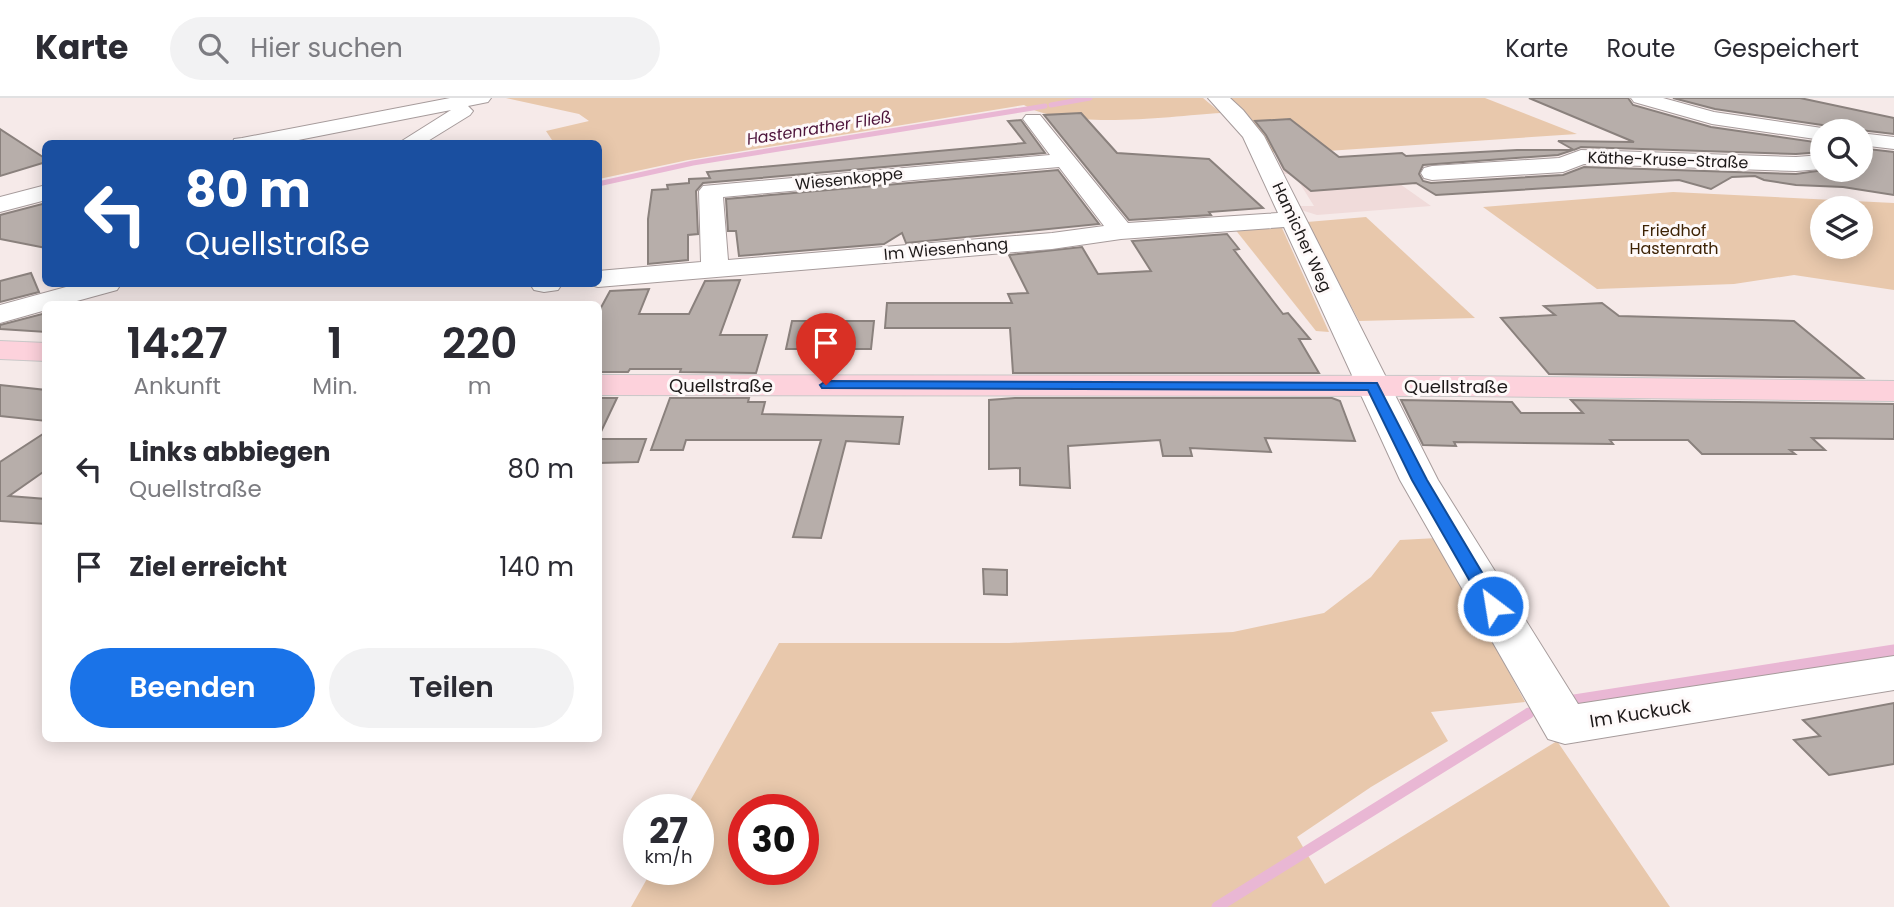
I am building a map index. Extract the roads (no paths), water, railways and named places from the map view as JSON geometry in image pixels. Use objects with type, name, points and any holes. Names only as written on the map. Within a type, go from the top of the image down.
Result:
[{"type":"main road","points":[[0,350],[42,352]]},
{"type":"main road","name":"Quellstraße","points":[[602,385],[1372,386],[1894,391]]},
{"type":"street","points":[[263,140],[483,98]]},
{"type":"street","points":[[414,140],[483,98]]},
{"type":"street","name":"Hamicher Weg","points":[[1217,98],[1236,114],[1253,136],[1372,386]]},
{"type":"street","points":[[1641,98],[1712,118],[1810,132]]},
{"type":"street","points":[[1033,119],[1121,231]]},
{"type":"street","points":[[1873,141],[1894,143]]},
{"type":"street","name":"Käthe-Kruse-Straße","points":[[1432,173],[1563,165],[1581,157],[1810,163]]},
{"type":"street","name":"Wiesenkoppe","points":[[715,269],[711,191],[1065,160]]},
{"type":"street","points":[[0,205],[42,193]]},
{"type":"street","name":"Im Wiesenhang","points":[[602,279],[1052,241],[1121,231],[1293,219]]},
{"type":"street","points":[[46,301],[96,287]]},
{"type":"street","points":[[0,314],[42,302]]},
{"type":"street","name":"Im Kuckuck","points":[[1372,386],[1419,480],[1565,725],[1894,673]]},
{"type":"waterway","name":"Hastenrather Fließ","points":[[1051,105],[1090,98]]},
{"type":"waterway","name":"Hastenrather Fließ","points":[[602,183],[693,163],[1045,106]]},
{"type":"waterway","points":[[1568,701],[1894,650]]},
{"type":"waterway","points":[[1217,907],[1529,713]]},
{"type":"park label","name":"Friedhof Hastenrath","points":[[1674,239]]}]
